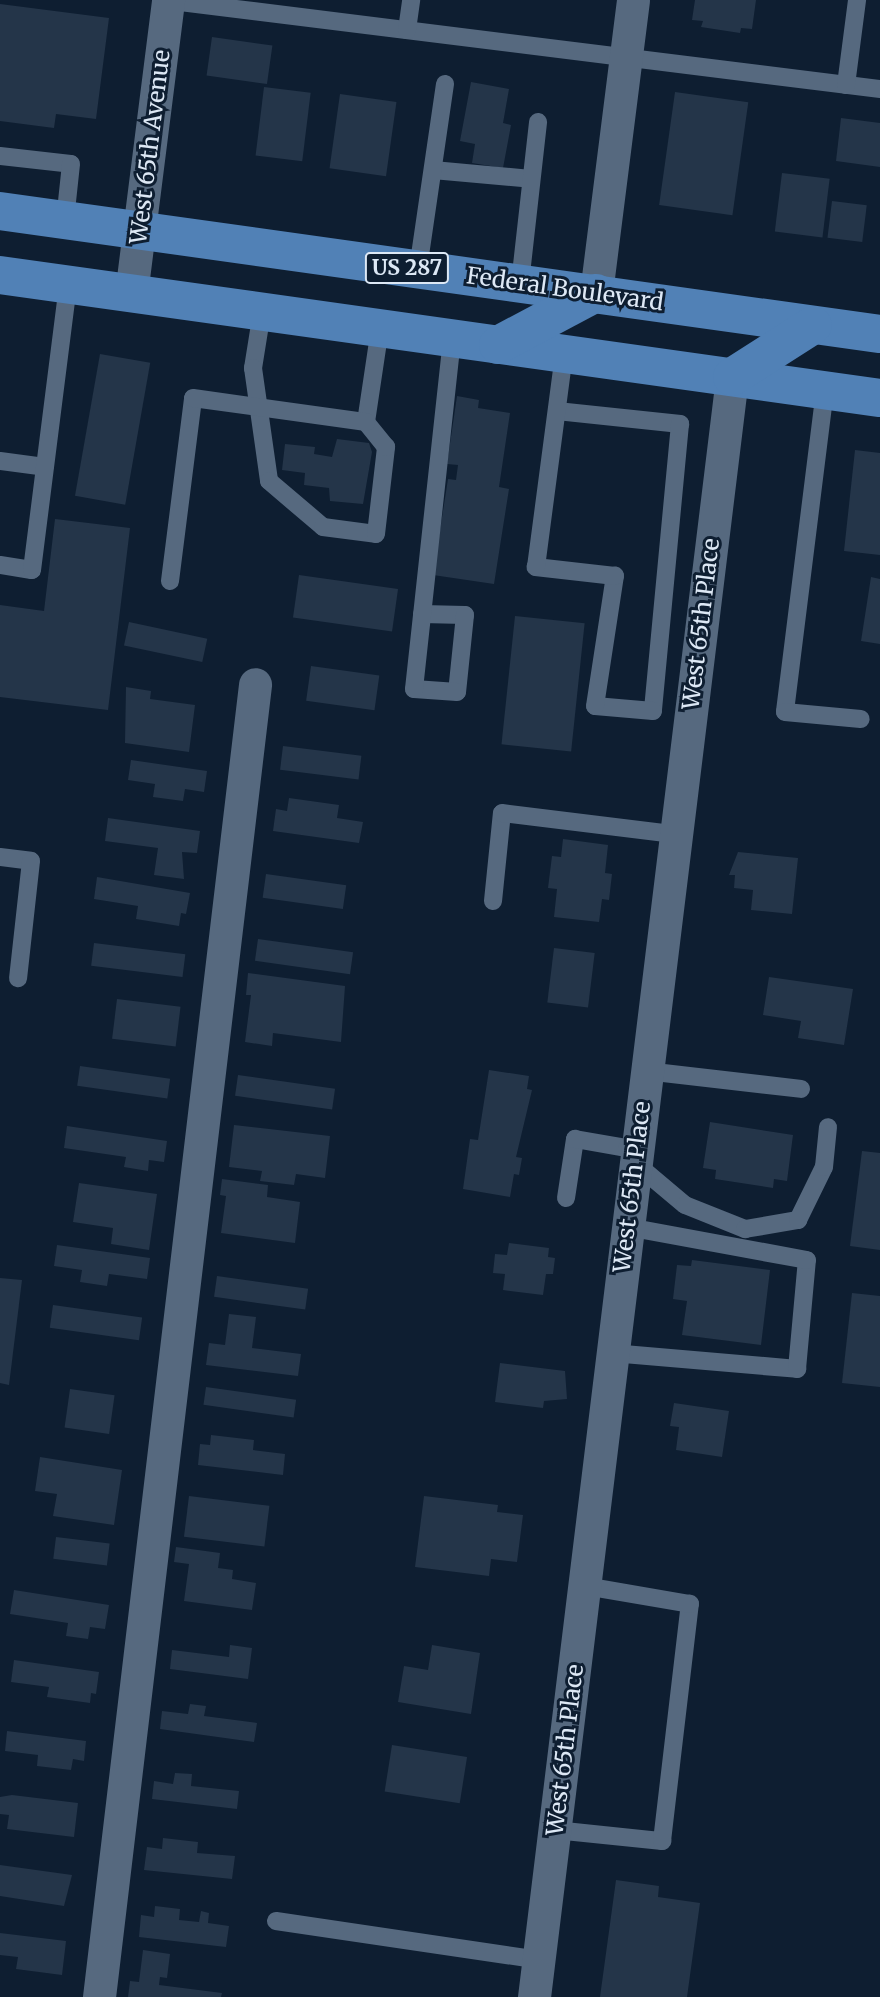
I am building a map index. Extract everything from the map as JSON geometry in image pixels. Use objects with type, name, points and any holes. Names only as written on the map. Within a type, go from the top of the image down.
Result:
[{"type":"main road","name":"Federal Boulevard","points":[[0,211],[880,334]]},
{"type":"main road","points":[[0,275],[880,398]]},
{"type":"main road","points":[[498,345],[596,293]]},
{"type":"main road","points":[[732,377],[813,325]]},
{"type":"street","name":"West 65th Avenue","points":[[131,294],[167,0]]},
{"type":"street","points":[[596,293],[633,0]]},
{"type":"street","name":"West 65th Place","points":[[534,1997],[674,834],[732,377]]},
{"type":"street","points":[[99,1997],[255,684]]},
{"type":"lane","points":[[167,0],[880,89]]},
{"type":"lane","points":[[407,30],[411,0]]},
{"type":"lane","points":[[846,85],[857,0]]},
{"type":"lane","points":[[418,269],[445,84]]},
{"type":"lane","points":[[520,283],[537,122]]},
{"type":"lane","points":[[0,156],[71,164],[65,220]]},
{"type":"lane","points":[[433,170],[531,179]]},
{"type":"lane","points":[[0,565],[32,569],[68,285]]},
{"type":"lane","points":[[170,581],[193,398],[258,407],[366,422],[386,447],[376,534],[323,527],[269,481],[258,407],[253,368],[262,312]]},
{"type":"lane","points":[[366,422],[380,328]]},
{"type":"lane","points":[[422,614],[465,615],[457,692],[414,689],[422,614],[452,338]]},
{"type":"lane","points":[[557,411],[680,424],[653,710],[595,706],[615,576],[536,567],[564,354]]},
{"type":"lane","points":[[825,390],[785,712],[861,719]]},
{"type":"lane","points":[[0,461],[45,467]]},
{"type":"lane","points":[[493,901],[502,813],[674,834]]},
{"type":"lane","points":[[0,857],[31,861],[18,978]]},
{"type":"lane","points":[[646,1071],[801,1089]]},
{"type":"lane","points":[[566,1198],[575,1139],[627,1148],[635,1163],[685,1205],[746,1229],[798,1220],[824,1167],[828,1128]]},
{"type":"lane","points":[[612,1353],[797,1369],[807,1260],[627,1227]]},
{"type":"lane","points":[[555,1830],[662,1841],[690,1604],[585,1586]]},
{"type":"lane","points":[[276,1921],[539,1960]]},
{"type":"building","points":[[695,0],[756,0],[752,29],[741,28],[740,33],[701,27],[703,21],[692,20]]},
{"type":"building","points":[[0,4],[109,18],[96,119],[56,114],[54,128],[0,121]]},
{"type":"building","points":[[212,37],[272,45],[267,84],[207,76]]},
{"type":"building","points":[[471,82],[509,89],[503,123],[511,125],[503,168],[472,163],[475,144],[460,141]]},
{"type":"building","points":[[264,87],[311,93],[302,161],[256,155]]},
{"type":"building","points":[[675,92],[748,102],[732,215],[659,205]]},
{"type":"building","points":[[340,94],[396,102],[386,176],[330,168]]},
{"type":"building","points":[[841,118],[880,123],[880,167],[836,161]]},
{"type":"building","points":[[782,173],[830,179],[822,237],[775,232]]},
{"type":"building","points":[[832,201],[867,205],[862,242],[827,238]]},
{"type":"building","points":[[100,354],[150,363],[125,505],[75,496]]},
{"type":"building","points":[[457,396],[479,400],[478,408],[510,413],[499,487],[509,489],[494,584],[433,575],[448,479],[456,480],[458,465],[447,464]]},
{"type":"building","points":[[337,439],[369,443],[372,452],[363,504],[330,501],[329,488],[304,485],[305,473],[282,470],[285,444],[315,447],[314,454],[332,457]]},
{"type":"building","points":[[855,450],[880,453],[880,555],[844,551]]},
{"type":"building","points":[[55,519],[130,528],[108,710],[0,697],[0,605],[44,611]]},
{"type":"building","points":[[299,575],[398,589],[392,631],[293,618]]},
{"type":"building","points":[[871,577],[880,579],[880,644],[861,641]]},
{"type":"building","points":[[515,616],[585,623],[571,752],[502,744]]},
{"type":"building","points":[[129,622],[207,639],[202,662],[124,645]]},
{"type":"building","points":[[311,666],[379,676],[374,710],[306,701]]},
{"type":"building","points":[[126,687],[151,691],[150,699],[195,705],[189,752],[125,743]]},
{"type":"building","points":[[283,746],[361,756],[358,779],[280,770]]},
{"type":"building","points":[[131,760],[207,771],[204,792],[185,789],[183,801],[153,797],[155,784],[128,780]]},
{"type":"building","points":[[289,798],[339,805],[337,818],[363,822],[359,843],[273,831],[276,809],[287,811]]},
{"type":"building","points":[[108,818],[200,831],[197,853],[182,852],[184,879],[154,875],[158,848],[105,841]]},
{"type":"building","points":[[563,839],[608,845],[605,873],[612,874],[609,900],[602,899],[599,922],[554,917],[557,889],[548,888],[552,856],[561,857]]},
{"type":"building","points":[[738,852],[798,858],[792,914],[751,910],[753,890],[734,888],[735,875],[729,875]]},
{"type":"building","points":[[266,874],[346,885],[343,909],[263,898]]},
{"type":"building","points":[[97,877],[190,893],[186,914],[181,913],[179,926],[136,919],[138,906],[94,899]]},
{"type":"building","points":[[258,939],[353,952],[350,974],[255,961]]},
{"type":"building","points":[[94,943],[185,954],[183,977],[91,966]]},
{"type":"building","points":[[554,948],[595,953],[588,1008],[547,1003]]},
{"type":"building","points":[[248,973],[345,986],[341,1042],[273,1033],[272,1046],[245,1042],[251,995],[246,995]]},
{"type":"building","points":[[769,977],[853,989],[844,1045],[798,1038],[801,1021],[763,1015]]},
{"type":"building","points":[[117,999],[181,1007],[176,1047],[112,1039]]},
{"type":"building","points":[[80,1066],[170,1079],[167,1098],[77,1086]]},
{"type":"building","points":[[489,1070],[529,1076],[527,1089],[532,1090],[516,1157],[522,1158],[519,1175],[514,1174],[510,1197],[463,1189],[470,1139],[478,1140]]},
{"type":"building","points":[[238,1075],[335,1089],[332,1109],[235,1096]]},
{"type":"building","points":[[710,1122],[793,1135],[787,1181],[774,1179],[773,1188],[715,1179],[716,1170],[703,1168]]},
{"type":"building","points":[[234,1125],[330,1136],[325,1178],[296,1174],[294,1185],[260,1181],[262,1171],[229,1167]]},
{"type":"building","points":[[67,1126],[167,1141],[164,1162],[149,1160],[148,1171],[124,1167],[126,1157],[64,1148]]},
{"type":"building","points":[[862,1151],[880,1153],[880,1250],[850,1246]]},
{"type":"building","points":[[222,1179],[268,1185],[267,1197],[300,1202],[295,1243],[221,1233],[226,1196],[220,1195]]},
{"type":"building","points":[[79,1183],[157,1194],[149,1250],[111,1244],[113,1228],[73,1222]]},
{"type":"building","points":[[509,1243],[549,1248],[548,1257],[555,1258],[553,1274],[546,1274],[543,1295],[503,1290],[505,1274],[493,1273],[495,1254],[507,1255]]},
{"type":"building","points":[[57,1245],[150,1258],[147,1279],[109,1274],[107,1286],[80,1282],[82,1270],[54,1266]]},
{"type":"building","points":[[692,1260],[770,1270],[761,1345],[682,1335],[687,1301],[673,1299],[677,1265],[691,1266]]},
{"type":"building","points":[[217,1276],[308,1289],[305,1310],[214,1297]]},
{"type":"building","points":[[0,1278],[22,1280],[9,1385],[0,1383]]},
{"type":"building","points":[[852,1293],[880,1296],[880,1387],[842,1383]]},
{"type":"building","points":[[53,1305],[142,1318],[139,1340],[50,1328]]},
{"type":"building","points":[[229,1314],[256,1317],[252,1348],[301,1354],[298,1376],[206,1365],[209,1343],[225,1345]]},
{"type":"building","points":[[500,1363],[565,1371],[567,1399],[544,1401],[543,1408],[495,1402]]},
{"type":"building","points":[[206,1387],[296,1400],[294,1417],[203,1405]]},
{"type":"building","points":[[70,1389],[115,1395],[109,1434],[65,1428]]},
{"type":"building","points":[[674,1403],[729,1411],[722,1457],[676,1450],[679,1427],[670,1426]]},
{"type":"building","points":[[211,1435],[254,1440],[253,1450],[285,1454],[283,1475],[198,1465],[200,1444],[210,1445]]},
{"type":"building","points":[[40,1457],[122,1470],[114,1525],[53,1516],[57,1494],[35,1491]]},
{"type":"building","points":[[189,1496],[269,1506],[264,1547],[184,1537]]},
{"type":"building","points":[[424,1496],[498,1505],[497,1512],[523,1515],[517,1562],[491,1559],[489,1576],[415,1567]]},
{"type":"building","points":[[56,1537],[110,1544],[107,1565],[53,1559]]},
{"type":"building","points":[[176,1547],[220,1553],[218,1568],[233,1570],[232,1579],[256,1583],[252,1610],[184,1601],[189,1564],[174,1562]]},
{"type":"building","points":[[14,1590],[109,1605],[105,1629],[90,1627],[88,1639],[66,1636],[68,1623],[10,1614]]},
{"type":"building","points":[[230,1645],[252,1648],[248,1679],[170,1669],[172,1650],[229,1657]]},
{"type":"building","points":[[432,1645],[480,1653],[471,1714],[398,1702],[404,1666],[428,1670]]},
{"type":"building","points":[[14,1660],[99,1672],[96,1694],[91,1693],[90,1703],[47,1697],[49,1687],[11,1682]]},
{"type":"building","points":[[190,1704],[206,1706],[204,1716],[257,1723],[254,1742],[160,1729],[162,1711],[188,1714]]},
{"type":"building","points":[[7,1731],[86,1741],[84,1761],[73,1759],[71,1770],[37,1766],[38,1755],[5,1751]]},
{"type":"building","points":[[392,1745],[467,1757],[460,1803],[385,1791]]},
{"type":"building","points":[[175,1773],[192,1774],[191,1786],[239,1791],[237,1809],[152,1799],[154,1781],[173,1784]]},
{"type":"building","points":[[12,1795],[78,1803],[74,1837],[7,1829],[9,1815],[0,1814],[0,1797]]},
{"type":"building","points":[[163,1838],[198,1842],[197,1853],[235,1856],[232,1879],[144,1870],[147,1847],[162,1849]]},
{"type":"building","points":[[0,1865],[72,1875],[64,1906],[0,1896]]},
{"type":"building","points":[[616,1880],[659,1886],[658,1897],[700,1903],[687,1997],[600,1997]]},
{"type":"building","points":[[155,1906],[180,1909],[179,1920],[199,1922],[201,1911],[209,1913],[208,1923],[229,1926],[226,1947],[139,1937],[141,1915],[154,1917]]},
{"type":"building","points":[[0,1933],[66,1941],[62,1975],[16,1969],[18,1957],[0,1955]]},
{"type":"building","points":[[143,1950],[170,1954],[167,1978],[160,1977],[159,1985],[222,1993],[221,1997],[128,1997],[130,1981],[139,1982]]}]
